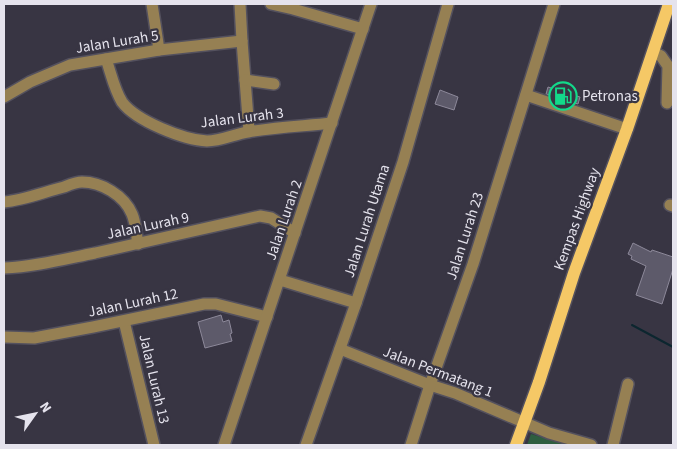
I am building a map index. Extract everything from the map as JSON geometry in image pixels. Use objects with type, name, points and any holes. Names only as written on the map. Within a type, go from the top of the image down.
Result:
[{"type":"main road","name":"Kempas Highway","points":[[516,445],[539,382],[574,273],[627,129],[669,4]]},
{"type":"street","points":[[152,4],[159,50]]},
{"type":"street","points":[[240,4],[250,132]]},
{"type":"street","points":[[271,4],[363,29]]},
{"type":"street","name":"Jalan Lurah 2","points":[[224,445],[371,4]]},
{"type":"street","name":"Jalan Lurah Utama","points":[[306,445],[403,162],[448,4]]},
{"type":"street","name":"Jalan Lurah 23","points":[[411,445],[506,162],[554,4]]},
{"type":"street","name":"Jalan Lurah 5","points":[[4,97],[30,82],[70,65],[159,50],[242,41]]},
{"type":"street","points":[[653,52],[661,56],[668,66],[667,103]]},
{"type":"street","name":"Jalan Lurah 3","points":[[106,59],[116,89],[123,102],[135,114],[176,135],[209,141],[250,132],[332,123]]},
{"type":"street","points":[[245,80],[274,84]]},
{"type":"street","points":[[526,95],[627,129]]},
{"type":"street","points":[[4,202],[16,201],[81,182],[102,186],[116,195],[126,204],[131,212],[138,244]]},
{"type":"street","name":"Jalan Lurah 9","points":[[4,268],[16,268],[50,262],[260,216],[271,218],[295,233]]},
{"type":"street","points":[[280,280],[356,303]]},
{"type":"street","name":"Jalan Lurah 12","points":[[4,338],[34,338],[210,303],[267,317]]},
{"type":"street","name":"Jalan Lurah 13","points":[[124,321],[154,445]]},
{"type":"street","name":"Jalan Permatang 1","points":[[340,349],[454,393],[549,433],[591,445]]},
{"type":"street","points":[[613,445],[628,384]]},
{"type":"green space","points":[[531,434],[567,445],[527,445]]},
{"type":"building","name":"Petronas","points":[[548,87],[580,97],[578,104],[546,94]]},
{"type":"building","points":[[440,90],[458,97],[454,110],[435,104]]},
{"type":"building","points":[[633,243],[651,252],[652,250],[673,257],[673,269],[662,304],[636,295],[646,266],[631,259],[632,256],[628,254]]},
{"type":"building","points":[[221,315],[223,322],[229,320],[232,341],[205,348],[198,322]]},
{"type":"waterway","points":[[632,325],[673,347]]},
{"type":"place","name":"Petronas","points":[[563,96]]}]
